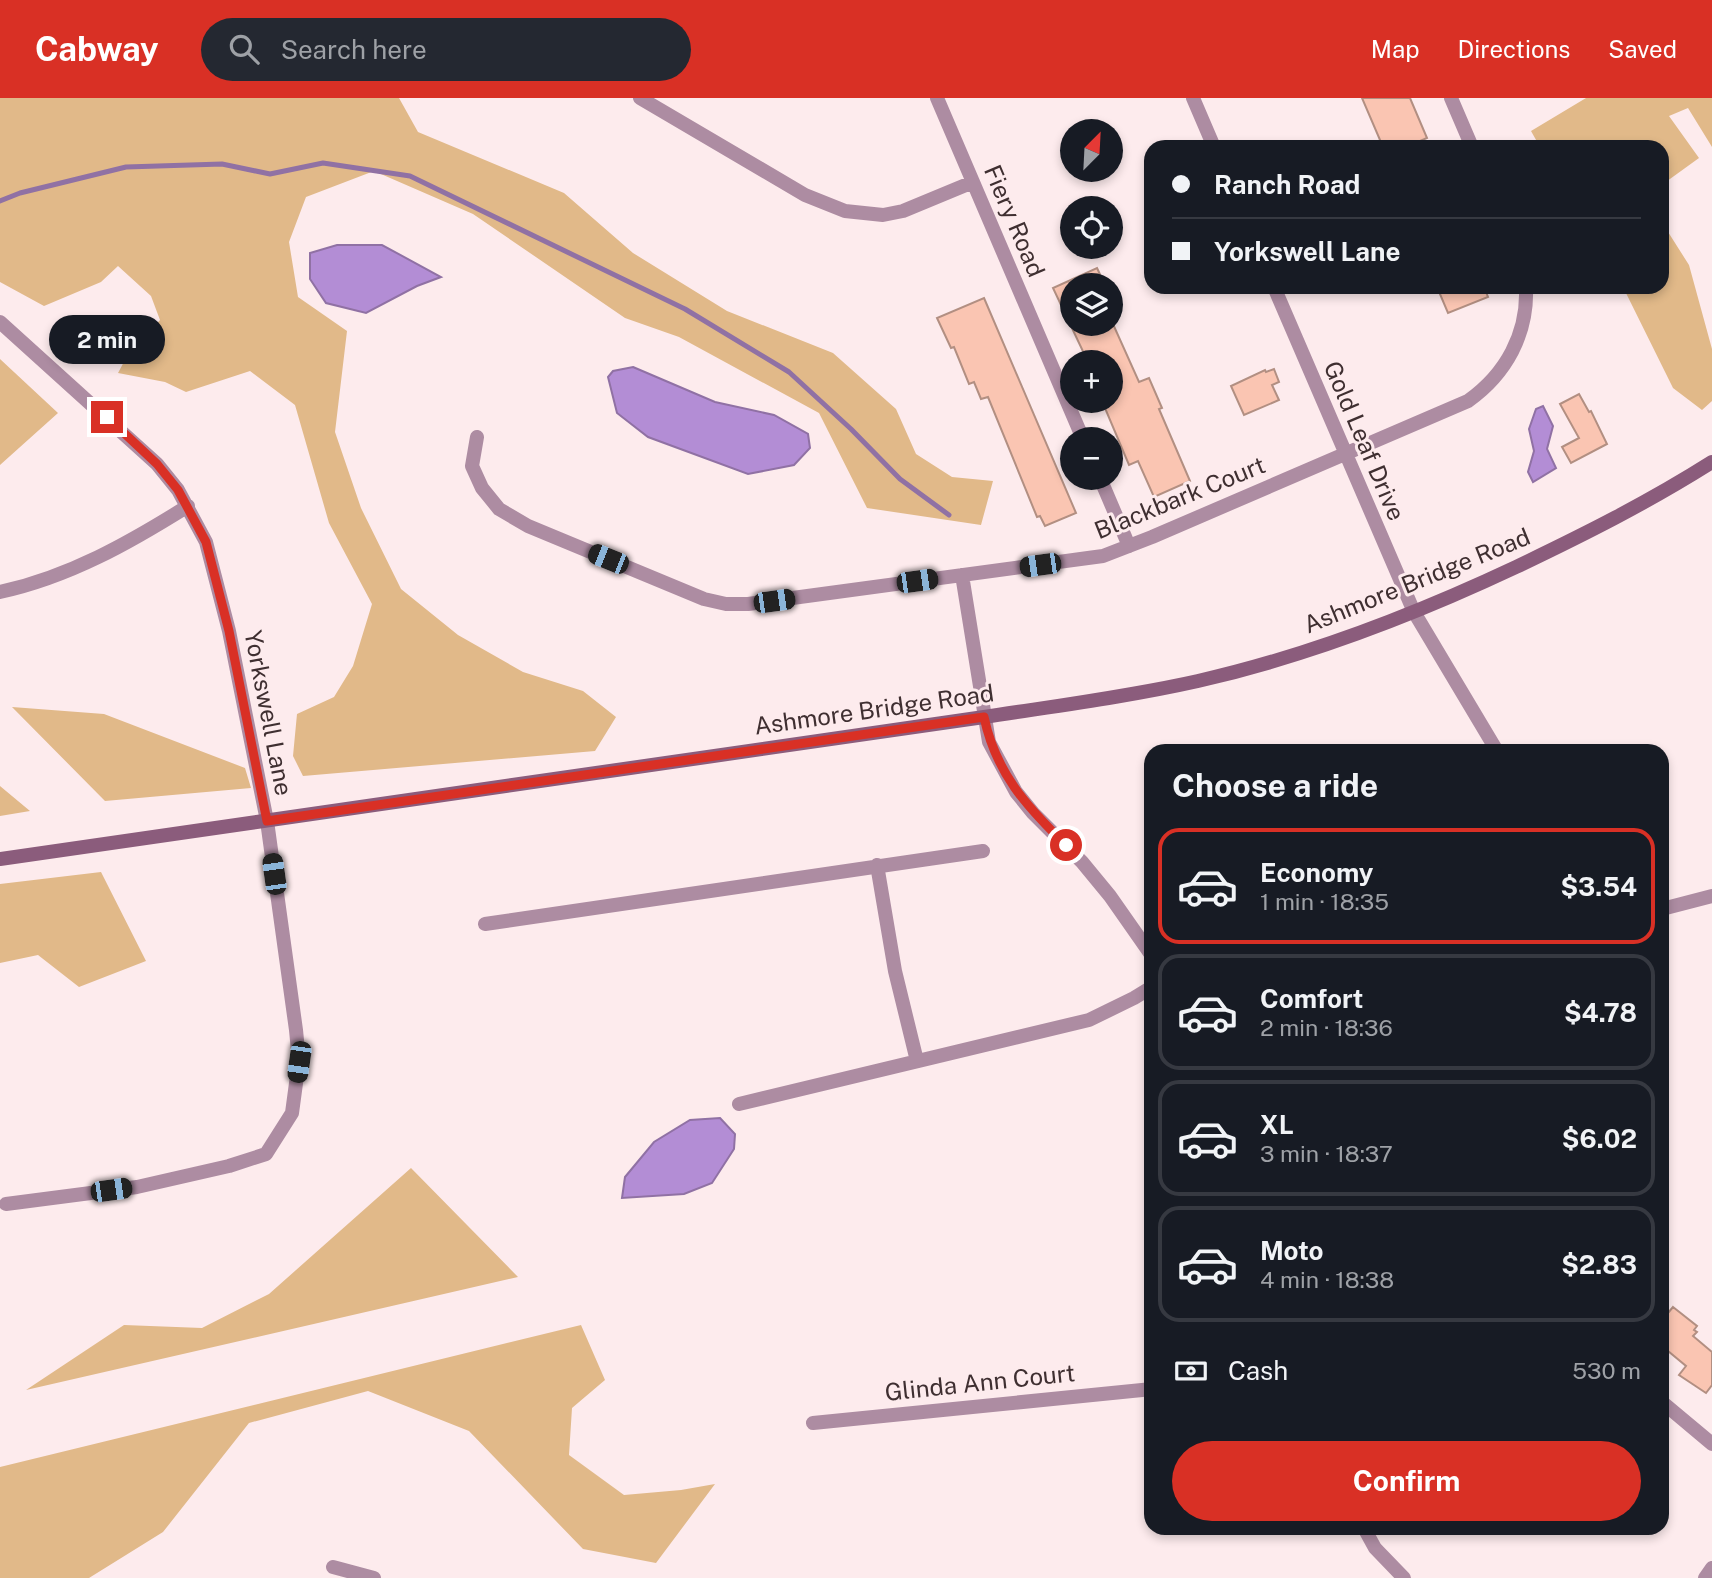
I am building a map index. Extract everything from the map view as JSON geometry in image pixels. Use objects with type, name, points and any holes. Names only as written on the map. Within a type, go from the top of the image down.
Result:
[{"type":"main road","name":"Ashmore Bridge Road","points":[[0,859],[1140,694],[1200,681],[1311,650],[1414,612],[1596,529],[1712,462]]},
{"type":"street","points":[[640,98],[805,195],[845,211],[883,215],[903,211],[973,182]]},
{"type":"street","name":"Fiery Road","points":[[937,98],[1078,427]]},
{"type":"street","points":[[1193,98],[1211,140]]},
{"type":"street","points":[[1451,98],[1469,140]]},
{"type":"street","name":"Gold Leaf Drive","points":[[1277,294],[1414,612],[1493,744]]},
{"type":"street","name":"Blackbark Court","points":[[477,437],[472,466],[482,488],[499,509],[539,530],[704,598],[726,604],[748,604],[1103,556],[1450,410],[1482,391],[1510,359],[1525,309],[1526,294]]},
{"type":"street","name":"Yorkswell Lane","points":[[0,322],[157,464],[188,506],[206,542],[229,631],[267,821],[299,1062],[292,1112],[266,1154],[229,1166],[137,1186],[6,1204]]},
{"type":"street","points":[[1105,490],[1129,546]]},
{"type":"street","points":[[0,592],[68,572],[123,545],[188,506]]},
{"type":"street","points":[[962,575],[989,742],[1016,792],[1032,813],[1083,862],[1144,945]]},
{"type":"street","points":[[485,924],[984,851]]},
{"type":"street","points":[[877,865],[895,971],[917,1061]]},
{"type":"street","points":[[1669,907],[1712,896]]},
{"type":"street","points":[[739,1104],[1089,1020],[1144,992]]},
{"type":"street","name":"Glinda Ann Court","points":[[813,1423],[1144,1390]]},
{"type":"street","points":[[1669,1408],[1712,1444]]},
{"type":"street","points":[[1368,1535],[1375,1548],[1404,1578]]},
{"type":"street","points":[[333,1567],[374,1578]]},
{"type":"street","points":[[1705,1577],[1712,1568]]},
{"type":"shaded area","points":[[0,98],[399,98],[418,132],[564,193],[633,253],[727,311],[833,353],[896,409],[916,454],[952,477],[993,481],[981,525],[867,508],[819,413],[679,337],[625,318],[473,214],[374,171],[306,197],[289,242],[298,297],[347,331],[335,432],[361,508],[401,589],[458,635],[523,672],[583,691],[616,717],[595,751],[303,776],[293,756],[297,714],[334,697],[353,666],[372,604],[329,523],[295,405],[250,371],[186,392],[165,382],[118,373],[126,358],[160,320],[151,296],[118,266],[101,282],[44,306],[0,282]]},
{"type":"shaded area","points":[[1586,98],[1712,98],[1712,147],[1688,108],[1669,116],[1699,158],[1669,180],[1669,140],[1536,140],[1531,131]]},
{"type":"shaded area","points":[[1669,233],[1689,265],[1712,349],[1712,401],[1702,410],[1673,388],[1626,294],[1669,294]]},
{"type":"shaded area","points":[[337,245],[382,245],[441,277],[417,286],[366,313],[326,303],[310,279],[310,253]]},
{"type":"shaded area","points":[[0,359],[58,413],[0,465]]},
{"type":"shaded area","points":[[633,367],[715,402],[774,415],[808,434],[810,448],[794,465],[748,474],[648,437],[617,413],[608,377],[613,371]]},
{"type":"shaded area","points":[[1543,406],[1553,426],[1547,449],[1556,468],[1533,482],[1528,472],[1534,451],[1529,429],[1536,409]]},
{"type":"shaded area","points":[[12,707],[104,714],[245,768],[251,788],[105,801]]},
{"type":"shaded area","points":[[0,786],[30,811],[0,816]]},
{"type":"shaded area","points":[[101,872],[146,961],[79,987],[38,955],[0,963],[0,884]]},
{"type":"shaded area","points":[[720,1118],[735,1134],[734,1149],[712,1183],[684,1194],[622,1198],[625,1177],[654,1142],[690,1120]]},
{"type":"shaded area","points":[[411,1168],[518,1277],[26,1390],[124,1325],[202,1328],[269,1294]]},
{"type":"shaded area","points":[[581,1325],[605,1380],[572,1408],[569,1455],[624,1495],[715,1484],[656,1563],[583,1549],[469,1431],[368,1391],[249,1423],[163,1532],[89,1578],[0,1578],[0,1467]]},
{"type":"building","points":[[1362,98],[1410,98],[1427,138],[1380,140]]},
{"type":"building","points":[[1097,268],[1099,273],[1086,273]]},
{"type":"building","points":[[1060,285],[1060,303],[1053,288]]},
{"type":"building","points":[[1440,294],[1487,294],[1488,297],[1448,313]]},
{"type":"building","points":[[984,298],[1060,476],[1060,490],[1066,490],[1076,513],[1045,526],[1040,516],[1037,517],[988,397],[981,399],[974,382],[969,384],[954,347],[951,348],[937,318]]},
{"type":"building","points":[[1076,336],[1118,336],[1139,382],[1149,378],[1162,408],[1159,409],[1190,481],[1154,497],[1138,461],[1129,465],[1123,451],[1123,427],[1113,427],[1107,413],[1123,413],[1123,350],[1082,350]]},
{"type":"building","points":[[1274,369],[1279,382],[1272,385],[1279,400],[1244,415],[1231,386],[1265,370]]},
{"type":"building","points":[[1579,394],[1589,412],[1591,411],[1607,444],[1571,463],[1562,447],[1579,438],[1560,404]]},
{"type":"building","points":[[1673,1307],[1697,1326],[1694,1330],[1697,1332],[1693,1336],[1712,1352],[1712,1385],[1706,1393],[1679,1375],[1686,1366],[1669,1352],[1669,1312]]},
{"type":"waterway","points":[[0,201],[20,193],[126,167],[222,164],[270,174],[323,163],[410,176],[685,309],[789,372],[900,479],[949,515]]},
{"type":"route","points":[[107,417],[157,464],[178,490],[206,542],[229,631],[267,821],[984,717],[989,742],[1007,778],[1032,813],[1066,845]]}]
